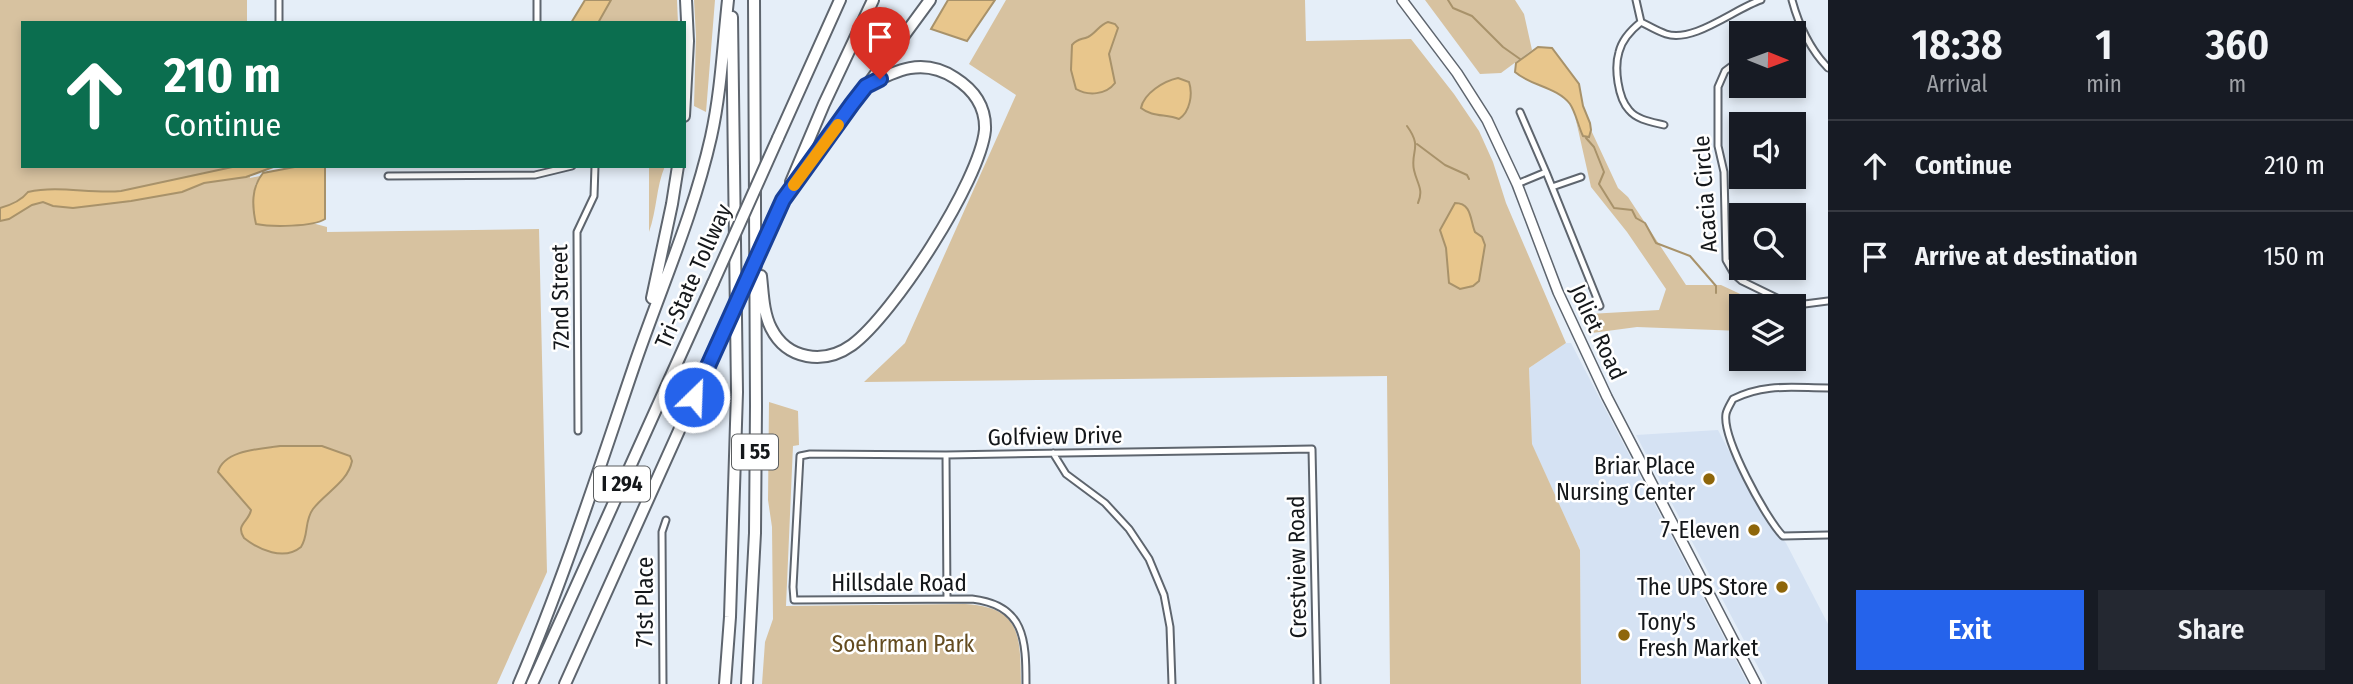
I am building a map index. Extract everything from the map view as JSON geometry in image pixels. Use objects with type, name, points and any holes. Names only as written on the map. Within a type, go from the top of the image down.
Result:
[{"type":"highway","points":[[686,0],[686,78]]},
{"type":"highway","points":[[519,684],[549,613],[691,206],[711,137],[730,0]]},
{"type":"highway","name":"I 55","points":[[725,684],[730,617],[737,392],[730,0]]},
{"type":"highway","name":"I 55","points":[[747,684],[755,533],[754,0]]},
{"type":"highway","name":"Tri-State Tollway","points":[[531,684],[840,0]]},
{"type":"highway","name":"I 294","points":[[565,684],[873,0]]},
{"type":"highway","points":[[780,205],[930,0]]},
{"type":"highway","points":[[755,219],[764,303],[771,326],[781,342],[799,354],[818,358],[836,354],[853,344],[888,306],[938,235],[956,205],[979,155],[985,129],[982,108],[976,96],[965,84],[943,70],[920,66],[894,71],[866,86]]},
{"type":"highway","points":[[640,348],[678,168]]},
{"type":"main road","name":"Joliet Road","points":[[1402,0],[1457,73],[1487,120],[1517,184],[1558,292],[1607,397],[1756,684]]},
{"type":"street","points":[[279,0],[279,21]]},
{"type":"street","points":[[537,0],[537,21]]},
{"type":"street","points":[[1636,0],[1641,22]]},
{"type":"street","points":[[1641,22],[1668,35],[1696,33],[1743,3],[1761,0]]},
{"type":"street","points":[[1792,0],[1799,32],[1828,68]]},
{"type":"street","points":[[1641,22],[1627,34],[1618,53],[1620,90],[1628,110],[1642,120],[1664,125]]},
{"type":"street","name":"Acacia Circle","points":[[1729,68],[1718,87],[1718,146],[1724,172],[1726,260],[1741,281],[1787,303],[1797,305],[1828,301]]},
{"type":"street","points":[[1520,112],[1600,306]]},
{"type":"street","points":[[388,176],[535,175],[564,168]]},
{"type":"street","name":"72nd Street","points":[[578,430],[577,232],[594,196],[595,168]]},
{"type":"street","points":[[1517,184],[1546,172]]},
{"type":"street","points":[[1552,187],[1581,177]]},
{"type":"street","points":[[1828,387],[1762,388],[1733,399],[1726,414],[1733,449],[1773,526],[1783,536],[1828,535]]},
{"type":"street","name":"Golfview Drive","points":[[794,600],[800,456],[1311,449]]},
{"type":"street","name":"Crestview Road","points":[[1311,449],[1317,684]]},
{"type":"street","points":[[1053,453],[1066,474],[1105,503],[1129,529],[1149,559],[1164,595],[1170,627],[1172,684]]},
{"type":"street","points":[[946,455],[947,599]]},
{"type":"street","name":"71st Place","points":[[663,684],[662,532],[666,520]]},
{"type":"street","name":"Hillsdale Road","points":[[794,600],[972,599],[995,603],[1017,620],[1023,634],[1026,684]]},
{"type":"shaded area","points":[[585,0],[611,0],[599,21],[572,21]]},
{"type":"shaded area","points":[[948,0],[995,0],[967,41],[931,29]]},
{"type":"shaded area","points":[[1108,22],[1118,28],[1109,54],[1115,83],[1102,92],[1091,93],[1076,89],[1071,70],[1072,45]]},
{"type":"shaded area","points":[[1538,47],[1552,48],[1579,84],[1583,106],[1590,123],[1589,137],[1583,136],[1565,98],[1515,72],[1516,63]]},
{"type":"shaded area","points":[[1178,78],[1189,82],[1191,92],[1190,102],[1183,116],[1179,119],[1150,113],[1141,108],[1146,97],[1155,88]]},
{"type":"shaded area","points":[[228,168],[271,168],[246,177],[204,183],[182,192],[131,201],[73,208],[43,202],[0,221],[0,208],[16,202],[28,192],[51,189],[121,191]]},
{"type":"shaded area","points":[[289,168],[325,168],[325,219],[302,225],[256,224],[253,197],[263,173]]},
{"type":"shaded area","points":[[1455,203],[1465,206],[1470,213],[1475,232],[1482,237],[1485,245],[1479,281],[1473,286],[1460,289],[1449,283],[1446,248],[1440,230]]},
{"type":"shaded area","points":[[1566,343],[1571,343],[1748,684],[1581,684],[1580,550],[1532,445],[1529,368]]},
{"type":"shaded area","points":[[1718,430],[1761,512],[1786,543],[1828,624],[1828,684],[1767,684],[1636,435]]},
{"type":"shaded area","points":[[280,446],[322,446],[350,456],[352,461],[346,475],[310,514],[301,547],[287,553],[264,550],[244,538],[241,529],[251,510],[218,472],[227,459],[235,455]]},
{"type":"green space","points":[[0,0],[247,0],[247,21],[21,21],[21,168],[250,168],[250,178],[260,176],[255,185],[276,226],[312,223],[327,227],[327,232],[539,229],[547,572],[497,684],[0,684]]},
{"type":"green space","points":[[611,0],[677,0],[678,21],[599,21]]},
{"type":"green space","points":[[694,0],[715,0],[706,112],[694,106]]},
{"type":"green space","points":[[1006,0],[1305,0],[1306,41],[1411,39],[1479,131],[1493,162],[1506,203],[1566,343],[1529,368],[1532,444],[1580,550],[1581,684],[1390,684],[1387,376],[864,382],[905,343],[1016,95],[969,64]]},
{"type":"green space","points":[[1425,0],[1515,0],[1524,14],[1532,50],[1501,73],[1480,74]]},
{"type":"green space","points":[[1575,116],[1579,129],[1590,135],[1591,130],[1618,188],[1628,197],[1686,285],[1721,285],[1740,294],[1729,294],[1729,331],[1637,327],[1592,333],[1585,321],[1589,314],[1659,310],[1666,289],[1627,232],[1591,187]]},
{"type":"green space","points":[[649,168],[664,168],[660,182],[649,232]]},
{"type":"green space","name":"Soehrman Park","points":[[769,402],[798,411],[799,445],[793,446],[786,606],[984,606],[1008,618],[1014,627],[1020,652],[1021,684],[762,684],[765,642],[773,619],[772,527],[768,500]]},
{"type":"waterway","points":[[1448,0],[1453,8],[1472,16],[1503,47],[1520,59]]},
{"type":"waterway","points":[[1407,126],[1415,145],[1413,164],[1420,190],[1418,203]]},
{"type":"waterway","points":[[1586,138],[1594,147],[1604,172],[1599,184],[1614,208],[1632,210],[1636,218],[1645,223],[1656,243],[1690,256],[1716,286],[1716,293]]},
{"type":"waterway","points":[[1417,144],[1445,165],[1467,175],[1469,179]]},
{"type":"slow traffic","points":[[794,185],[838,125]]},
{"type":"place","name":"Briar Place Nursing Center","points":[[1709,479]]},
{"type":"place","name":"7-Eleven","points":[[1754,530]]},
{"type":"place","name":"The UPS Store","points":[[1782,587]]},
{"type":"place","name":"Tony's Fresh Market","points":[[1624,635]]},
{"type":"route","points":[[694,397],[783,200],[866,86],[880,79]]}]
